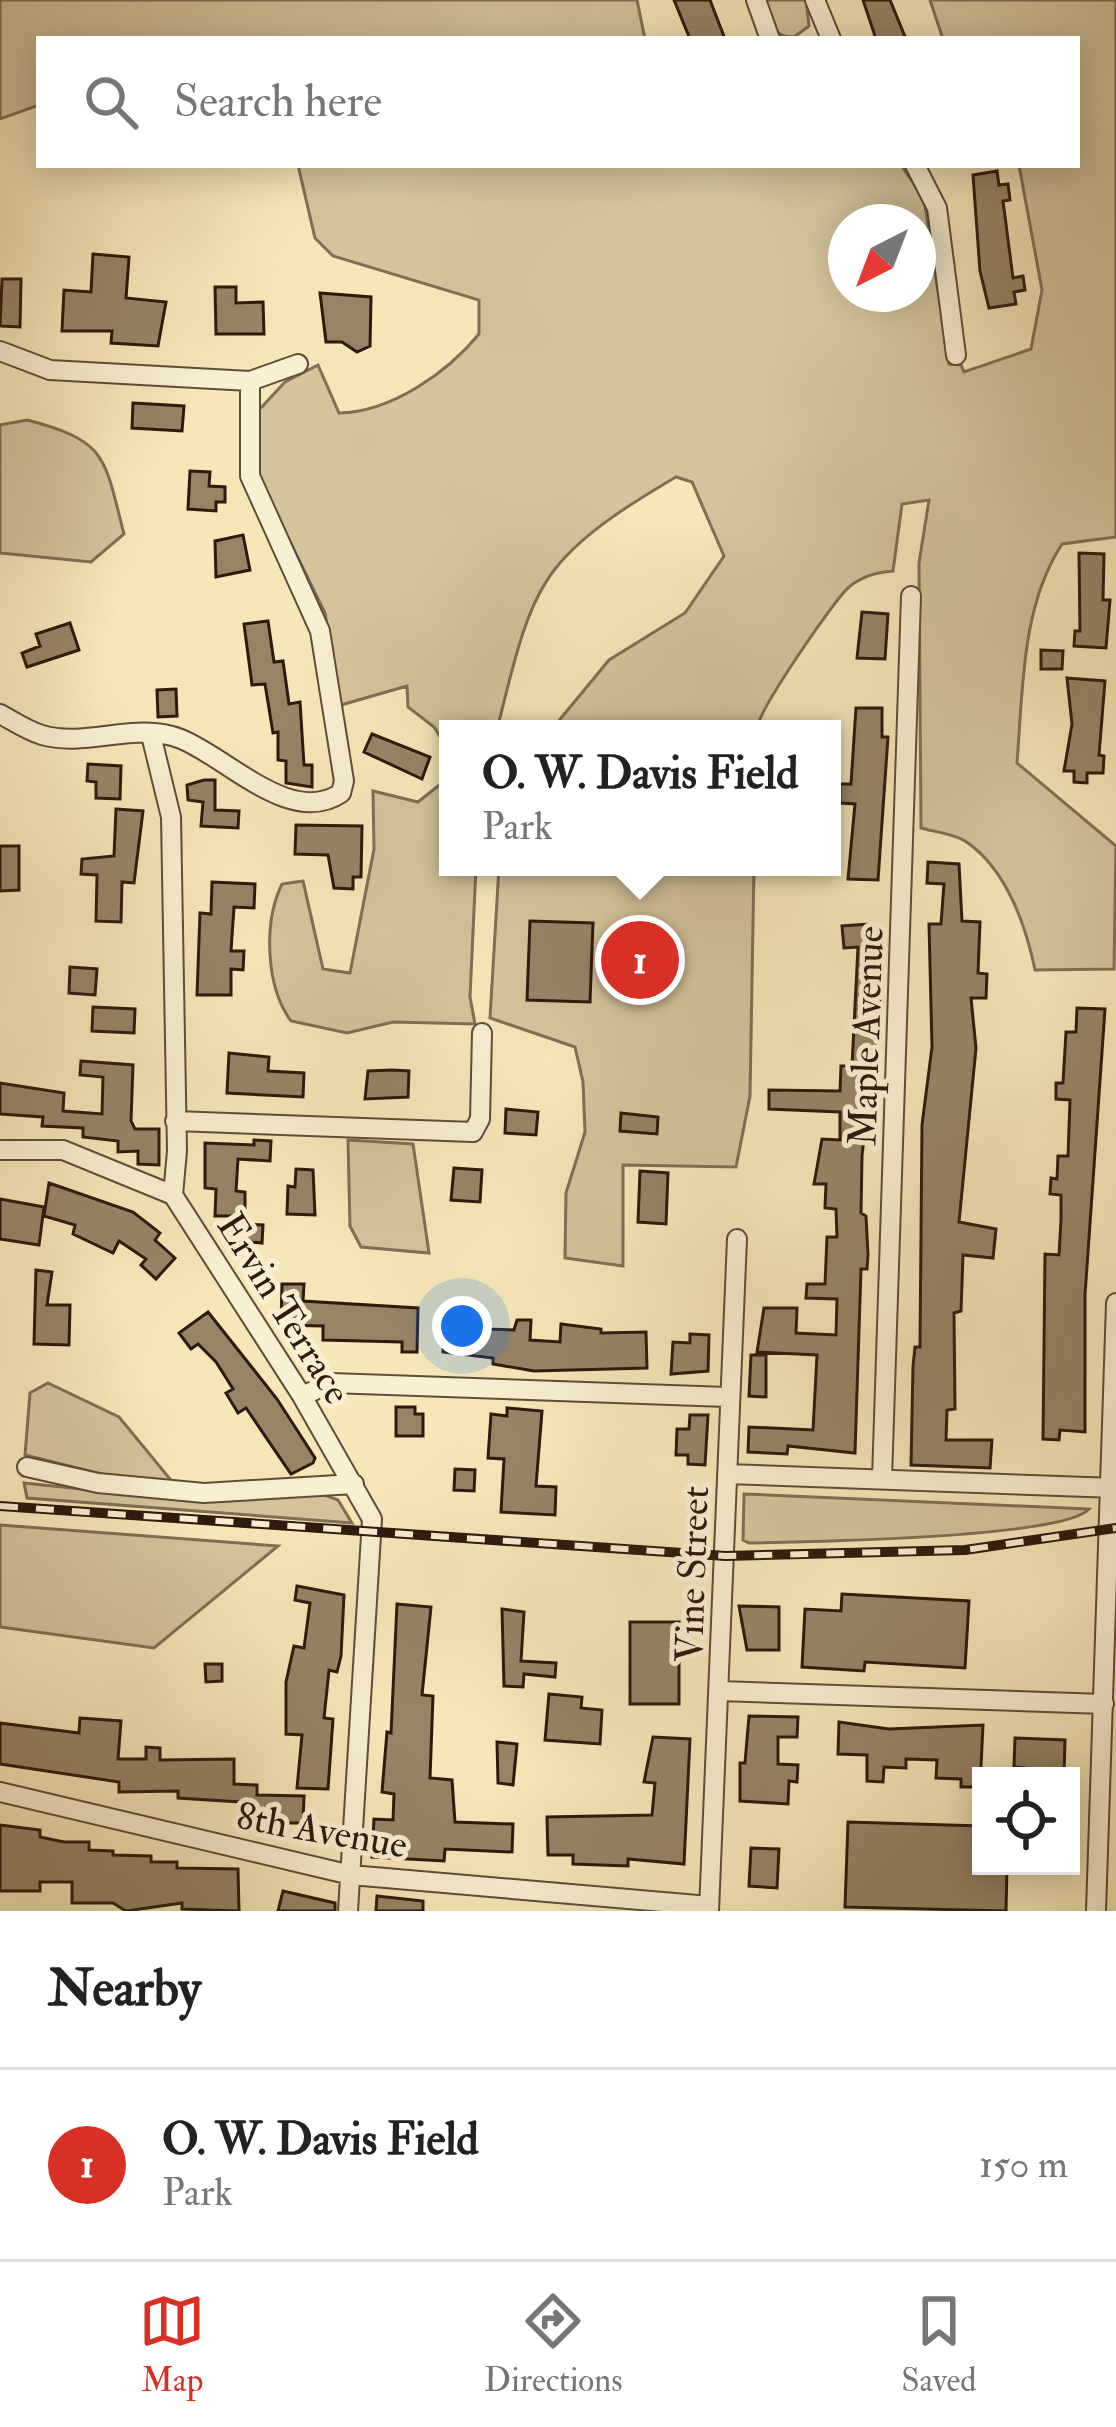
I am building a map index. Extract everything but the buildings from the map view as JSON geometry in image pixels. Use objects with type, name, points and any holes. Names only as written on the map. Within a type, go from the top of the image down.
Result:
[{"type":"street","points":[[756,0],[769,36]]},
{"type":"street","points":[[815,0],[825,36]]},
{"type":"street","points":[[917,168],[937,208],[956,355]]},
{"type":"street","points":[[0,351],[50,370],[250,382],[298,364]]},
{"type":"street","points":[[0,714],[42,735],[177,737],[288,800],[308,804],[339,796],[344,781],[320,631],[250,476],[250,382]]},
{"type":"street","name":"Maple Avenue","points":[[882,1479],[910,596]]},
{"type":"street","name":"Ervin Terrace","points":[[151,735],[171,817],[172,1195],[302,1396],[372,1519],[348,1911]]},
{"type":"street","points":[[175,1121],[473,1132],[480,1119],[482,1033]]},
{"type":"street","points":[[0,1150],[63,1150],[172,1195]]},
{"type":"street","name":"Vine Street","points":[[709,1908],[736,1239]]},
{"type":"street","points":[[1103,1905],[1116,1303]]},
{"type":"street","points":[[302,1396],[332,1383],[728,1397]]},
{"type":"street","points":[[27,1467],[98,1483],[204,1493],[354,1484]]},
{"type":"street","points":[[727,1474],[1112,1488]]},
{"type":"street","points":[[720,1691],[1105,1704]]},
{"type":"street","name":"8th Avenue","points":[[0,1792],[351,1875],[709,1908]]},
{"type":"shaded area","points":[[0,0],[637,0],[644,36],[36,36],[36,106],[0,119]]},
{"type":"shaded area","points":[[766,0],[806,0],[809,26],[795,36],[786,36],[772,26]]},
{"type":"shaded area","points":[[930,0],[1116,0],[1116,537],[1062,544],[1049,569],[1026,650],[1017,763],[1116,846],[1114,969],[1035,970],[1020,918],[994,868],[963,840],[921,828],[919,563],[929,500],[902,504],[893,571],[849,587],[813,633],[760,720],[559,720],[609,660],[685,613],[724,556],[692,482],[676,477],[595,530],[555,569],[526,625],[499,720],[439,720],[439,735],[408,707],[407,686],[341,705],[325,613],[256,472],[258,411],[285,382],[318,365],[339,413],[359,411],[416,388],[451,363],[479,334],[479,300],[333,256],[315,238],[299,168],[903,168],[925,204],[828,204],[828,312],[936,312],[936,278],[949,364],[961,365],[964,372],[1031,349],[1042,290],[1020,168],[1080,168],[1080,36],[942,36]]},
{"type":"shaded area","points":[[27,420],[74,436],[88,445],[106,470],[124,534],[91,562],[0,553],[0,425]]},
{"type":"shaded area","points":[[439,785],[439,876],[476,876],[470,997],[475,1024],[393,1022],[347,1033],[291,1021],[276,991],[270,954],[272,917],[282,884],[303,881],[323,969],[350,973],[374,849],[373,791],[418,802]]},
{"type":"shaded area","points":[[498,876],[754,876],[750,1096],[736,1167],[623,1165],[623,1266],[565,1258],[566,1193],[585,1132],[583,1082],[575,1047],[490,1018]]},
{"type":"shaded area","points":[[348,1140],[413,1144],[429,1253],[361,1247],[350,1226]]},
{"type":"shaded area","points":[[48,1383],[119,1417],[175,1485],[122,1479],[25,1455],[30,1393]]},
{"type":"shaded area","points":[[24,1483],[196,1501],[322,1494],[338,1500],[352,1523],[27,1498]]},
{"type":"shaded area","points":[[744,1494],[1089,1509],[1069,1519],[984,1532],[749,1543],[743,1540]]},
{"type":"shaded area","points":[[0,1525],[278,1546],[154,1648],[0,1627]]},
{"type":"railway","points":[[0,1506],[726,1556],[965,1550],[1116,1528]]},
{"type":"place","name":"O. W. Davis Field","points":[[640,960]]}]
